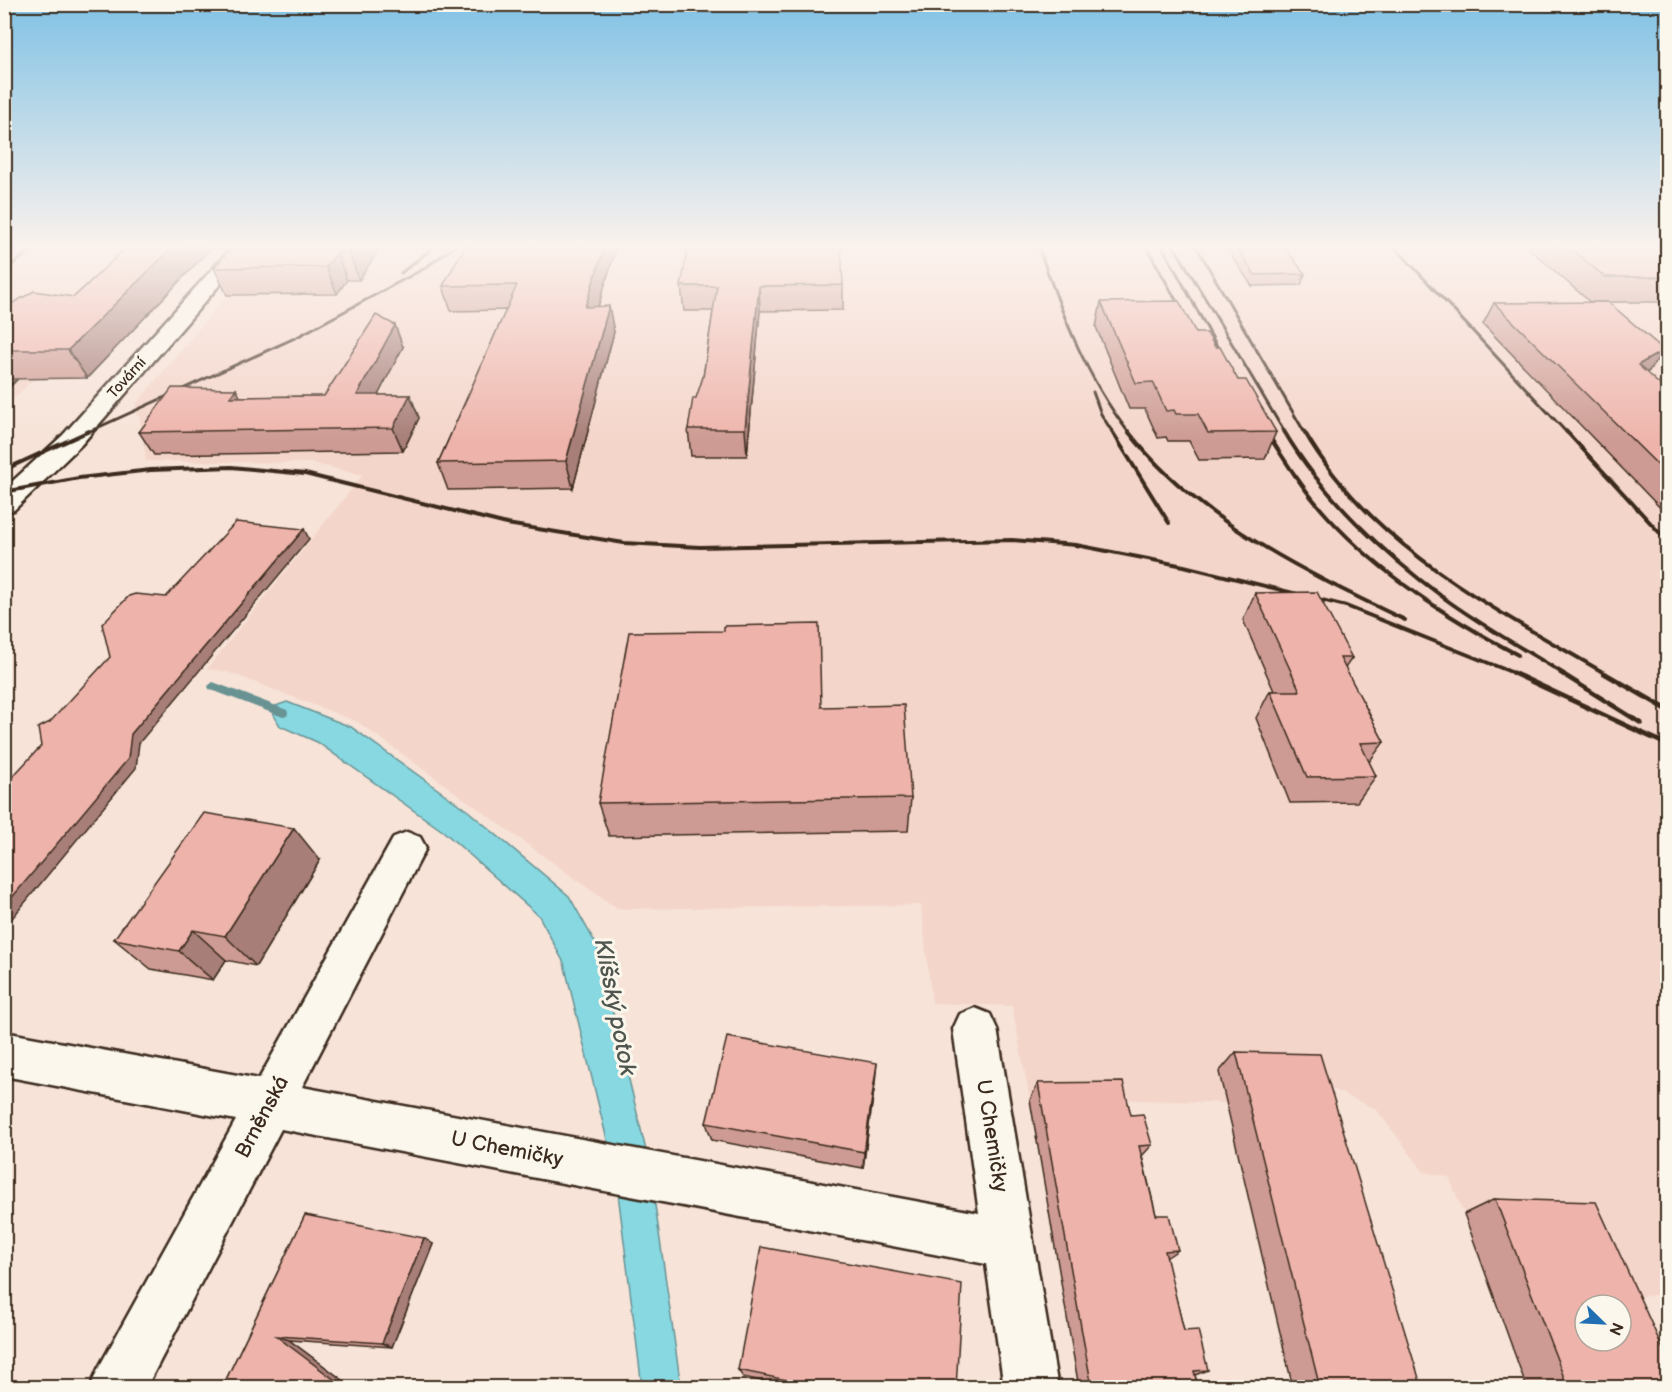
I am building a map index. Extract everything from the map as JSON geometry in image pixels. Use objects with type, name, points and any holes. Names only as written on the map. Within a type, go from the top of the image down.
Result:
[{"type":"street","name":"Tovární","points":[[4,504],[72,440],[186,311]]},
{"type":"street","name":"Brněnská","points":[[117,1388],[407,848]]},
{"type":"street","name":"U Chemičky","points":[[975,1029],[1031,1388]]},
{"type":"street","name":"U Chemičky","points":[[4,1054],[1010,1243]]},
{"type":"shaded area","points":[[5,311],[104,311],[5,407]]},
{"type":"shaded area","points":[[214,311],[1667,311],[1667,1294],[1633,1297],[1633,1293],[1591,1293],[1559,1217],[1464,1214],[1449,1177],[1424,1172],[1376,1109],[1299,1074],[1227,1103],[1112,1099],[1030,1100],[1012,1006],[932,1003],[921,905],[617,909],[358,722],[228,672],[207,669],[363,475],[312,463],[146,461],[140,419],[135,405]]},
{"type":"water","points":[[287,702],[351,727],[468,811],[569,896],[597,946],[649,1163],[681,1387],[642,1387],[616,1177],[564,963],[539,916],[444,832],[317,742],[280,726],[270,708]]},
{"type":"building","points":[[4,311],[108,311],[68,350],[4,350]]},
{"type":"building","points":[[505,311],[608,311],[566,461],[438,463]]},
{"type":"building","points":[[713,311],[757,311],[745,429],[688,429],[693,398],[696,398],[703,377]]},
{"type":"building","points":[[1105,311],[1184,311],[1196,333],[1207,333],[1215,347],[1220,347],[1238,380],[1246,380],[1276,432],[1208,433],[1198,414],[1176,414],[1174,410],[1166,411],[1153,382],[1136,383]]},
{"type":"building","points":[[1502,311],[1618,311],[1664,350],[1638,365],[1668,392],[1668,475]]},
{"type":"building","points":[[376,315],[395,325],[357,395],[410,395],[393,428],[139,432],[172,388],[236,389],[230,397],[324,396]]},
{"type":"building","points":[[236,522],[304,529],[131,734],[128,759],[4,907],[4,786],[41,746],[38,728],[50,722],[110,657],[102,624],[129,596],[135,594],[166,597]]},
{"type":"building","points":[[1317,592],[1352,658],[1340,658],[1384,742],[1360,743],[1376,776],[1307,777],[1270,691],[1300,691],[1255,593]]},
{"type":"building","points":[[819,624],[821,707],[904,705],[911,798],[598,803],[629,632],[724,631],[724,626]]},
{"type":"building","points":[[204,813],[294,828],[225,936],[193,930],[179,951],[114,939]]},
{"type":"building","points":[[727,1037],[877,1063],[864,1152],[706,1123]]},
{"type":"building","points":[[1236,1052],[1320,1054],[1422,1388],[1320,1388]]},
{"type":"building","points":[[1123,1082],[1131,1115],[1143,1114],[1152,1145],[1139,1146],[1156,1215],[1169,1215],[1178,1250],[1165,1251],[1184,1331],[1198,1330],[1208,1370],[1194,1371],[1198,1388],[1092,1388],[1038,1083]]},
{"type":"building","points":[[1495,1199],[1596,1202],[1668,1360],[1668,1388],[1568,1388]]},
{"type":"building","points":[[305,1215],[424,1238],[382,1343],[276,1336],[336,1381],[333,1388],[222,1388]]},
{"type":"building","points":[[761,1247],[962,1284],[956,1388],[825,1388],[738,1370]]},
{"type":"waterway","name":"Klíšský potok","points":[[213,686],[283,713]]},
{"type":"railway","points":[[86,433],[297,337],[345,311]]},
{"type":"railway","points":[[1062,311],[1087,366],[1113,411],[1129,433]]},
{"type":"railway","points":[[1182,311],[1185,316]]},
{"type":"railway","points":[[1198,311],[1225,361]]},
{"type":"railway","points":[[1213,311],[1285,433]]},
{"type":"railway","points":[[1234,311],[1305,433]]},
{"type":"railway","points":[[1454,311],[1567,433]]},
{"type":"railway","points":[[4,392],[29,367]]},
{"type":"railway","points":[[1093,392],[1101,414],[1113,433]]},
{"type":"railway","points":[[1263,427],[1267,433]]},
{"type":"railway","points":[[4,470],[89,431]]},
{"type":"railway","points":[[1112,431],[1169,523]]},
{"type":"railway","points":[[1128,431],[1155,463],[1220,518],[1292,563],[1405,620]]},
{"type":"railway","points":[[1266,431],[1319,507],[1371,558],[1442,611],[1518,655]]},
{"type":"railway","points":[[1284,431],[1299,455],[1336,501],[1377,543],[1421,581],[1458,608],[1564,674]]},
{"type":"railway","points":[[1304,431],[1332,472],[1364,509],[1400,542],[1479,599],[1606,674]]},
{"type":"railway","points":[[1566,431],[1668,542]]},
{"type":"railway","points":[[4,492],[79,478],[151,470],[231,467],[305,474],[507,524],[624,543],[700,547],[1012,540],[1076,545],[1184,566],[1346,606],[1516,674]]},
{"type":"railway","points":[[1513,673],[1668,745]]},
{"type":"railway","points":[[1561,673],[1641,723]]},
{"type":"railway","points":[[1604,673],[1668,710]]}]
